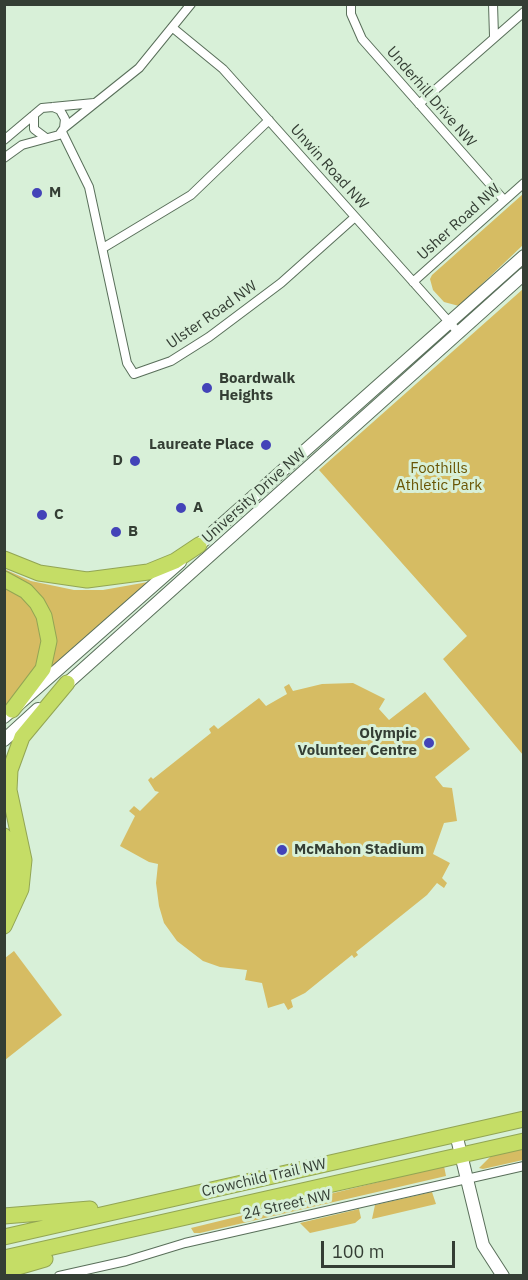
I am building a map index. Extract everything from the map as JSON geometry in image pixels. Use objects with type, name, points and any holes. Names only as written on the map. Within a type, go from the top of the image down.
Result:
[{"type":"highway","points":[[4,559],[39,573],[87,580],[148,572],[174,561],[199,544]]},
{"type":"highway","points":[[4,579],[26,591],[37,603],[44,615],[49,641],[43,669],[8,713]]},
{"type":"highway","points":[[4,927],[21,889],[24,860],[9,790],[9,771],[22,737],[67,683]]},
{"type":"highway","points":[[4,836],[12,868],[4,902]]},
{"type":"highway","name":"Crowchild Trail NW","points":[[4,1237],[524,1119]]},
{"type":"highway","name":"Crowchild Trail NW","points":[[4,1258],[524,1141]]},
{"type":"highway","points":[[4,1215],[94,1209],[111,1213]]},
{"type":"highway","points":[[4,1271],[151,1226]]},
{"type":"street","points":[[4,158],[22,145],[45,138],[55,138],[94,103],[107,96],[139,68],[191,4]]},
{"type":"street","name":"Underhill Drive NW","points":[[351,4],[351,14],[362,39],[504,200]]},
{"type":"street","points":[[493,4],[494,36]]},
{"type":"street","points":[[419,104],[524,12]]},
{"type":"street","name":"Unwin Road NW","points":[[173,28],[223,69],[458,332]]},
{"type":"street","points":[[4,140],[42,108],[94,103]]},
{"type":"street","points":[[51,106],[63,114],[63,130]]},
{"type":"street","points":[[34,115],[34,129],[45,138]]},
{"type":"street","points":[[103,248],[191,195],[269,120]]},
{"type":"street","name":"Ulster Road NW","points":[[63,130],[89,187],[127,363],[134,374],[171,361],[209,337],[281,283],[356,217]]},
{"type":"street","name":"Usher Road NW","points":[[413,282],[524,183]]},
{"type":"street","name":"University Drive NW","points":[[8,713],[524,256]]},
{"type":"street","name":"University Drive NW","points":[[4,740],[524,274]]},
{"type":"street","points":[[456,1134],[483,1245],[503,1275]]},
{"type":"street","name":"24 Street NW","points":[[58,1275],[126,1261],[185,1243],[524,1166]]},
{"type":"green space","points":[[523,194],[523,245],[459,306],[444,302],[433,290],[430,279],[432,275]]},
{"type":"green space","name":"Foothills Athletic Park","points":[[523,289],[523,755],[443,659],[467,636],[319,470]]},
{"type":"green space","points":[[4,569],[31,581],[74,590],[103,590],[148,582],[46,677],[55,638]]},
{"type":"green space","points":[[5,582],[34,605],[44,656],[5,710]]},
{"type":"green space","name":"McMahon Stadium","points":[[353,683],[385,699],[379,709],[389,720],[425,692],[470,749],[435,777],[443,787],[452,788],[457,821],[444,823],[433,854],[450,863],[442,878],[447,883],[444,888],[437,883],[427,895],[356,952],[358,955],[354,958],[352,955],[305,993],[291,1000],[293,1007],[288,1010],[284,1003],[268,1008],[262,983],[245,980],[247,970],[220,967],[203,961],[177,941],[164,923],[156,883],[158,864],[149,862],[120,846],[135,816],[129,811],[134,806],[140,811],[159,792],[155,791],[148,780],[151,777],[153,779],[211,733],[209,729],[214,725],[218,729],[259,698],[266,706],[287,694],[284,687],[289,684],[293,691],[322,684]]},
{"type":"green space","points":[[14,951],[62,1015],[5,1060],[5,958]]},
{"type":"green space","points":[[523,1149],[523,1160],[479,1168],[491,1156]]},
{"type":"green space","points":[[444,1166],[446,1176],[200,1233],[194,1233],[191,1228]]},
{"type":"green space","points":[[432,1192],[436,1204],[372,1219],[375,1205]]},
{"type":"green space","points":[[359,1209],[361,1218],[355,1223],[310,1233],[300,1223]]},
{"type":"place","name":"M","points":[[37,193]]},
{"type":"place","name":"Boardwalk Heights","points":[[207,388]]},
{"type":"place","name":"Laureate Place","points":[[266,445]]},
{"type":"place","name":"D","points":[[135,461]]},
{"type":"place","name":"A","points":[[181,508]]},
{"type":"place","name":"C","points":[[42,515]]},
{"type":"place","name":"B","points":[[116,532]]},
{"type":"place","name":"Olympic Volunteer Centre","points":[[429,743]]},
{"type":"place","name":"McMahon Stadium","points":[[282,850]]}]
